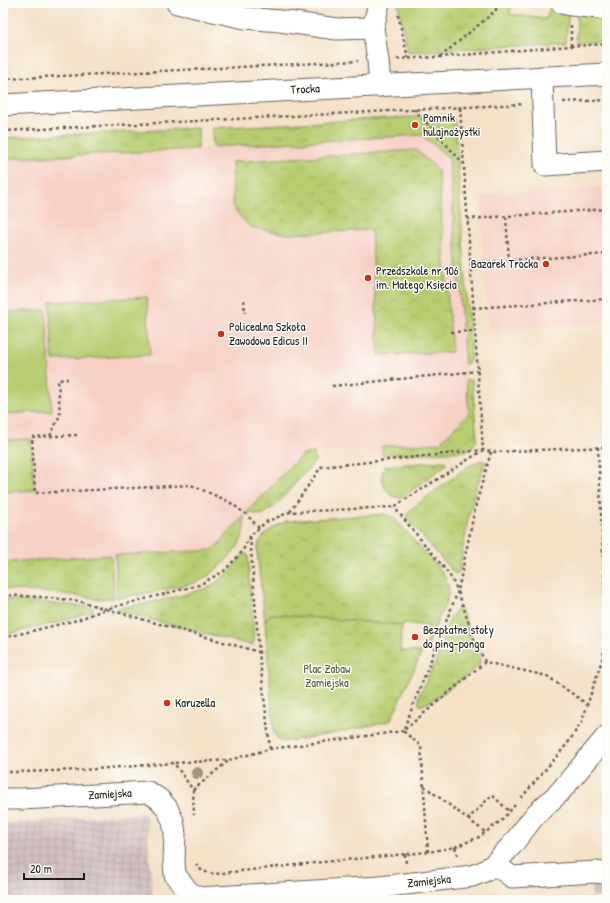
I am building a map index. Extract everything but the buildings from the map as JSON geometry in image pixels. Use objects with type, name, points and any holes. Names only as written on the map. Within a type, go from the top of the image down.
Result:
[{"type":"street","points":[[177,3],[245,18],[337,29],[373,28]]},
{"type":"street","points":[[562,3],[607,9]]},
{"type":"street","points":[[380,86],[373,28],[388,6]]},
{"type":"street","name":"Trocka","points":[[3,105],[607,74]]},
{"type":"street","points":[[542,77],[545,165],[607,162]]},
{"type":"street","name":"Zamiejska","points":[[3,799],[148,792],[159,799],[173,820],[175,834],[175,875],[189,892],[199,898],[380,887],[472,876],[484,871],[494,864],[512,845],[536,814],[559,793],[607,736]]},
{"type":"street","points":[[494,864],[512,877],[602,868]]},
{"type":"path","points":[[439,57],[494,12],[501,3]]},
{"type":"path","points":[[388,6],[408,58]]},
{"type":"path","points":[[3,79],[439,57],[607,44]]},
{"type":"path","points":[[3,131],[607,100]]},
{"type":"path","points":[[460,107],[483,450]]},
{"type":"path","points":[[414,110],[464,164]]},
{"type":"path","points":[[468,219],[607,209]]},
{"type":"path","points":[[506,216],[509,260]]},
{"type":"path","points":[[470,263],[607,254]]},
{"type":"path","points":[[473,308],[607,299]]},
{"type":"path","points":[[244,300],[245,313]]},
{"type":"path","points":[[451,332],[475,331]]},
{"type":"path","points":[[332,386],[478,371]]},
{"type":"path","points":[[50,436],[60,415],[58,380],[68,379]]},
{"type":"path","points":[[77,434],[32,437],[36,493],[191,485],[228,501],[246,514],[259,528]]},
{"type":"path","points":[[195,857],[196,864],[202,871],[214,874],[428,852],[455,847],[479,837],[502,820],[568,743],[582,720],[603,657],[606,638],[605,573],[598,447]]},
{"type":"path","points":[[290,512],[321,467],[483,450],[491,452],[607,447]]},
{"type":"path","points":[[3,638],[77,620],[106,609],[199,585],[224,571],[242,552],[250,536],[266,522],[290,512],[394,507],[483,450]]},
{"type":"path","points":[[403,731],[458,591],[474,508],[491,452]]},
{"type":"path","points":[[394,507],[449,574],[458,591],[474,639],[484,662]]},
{"type":"path","points":[[250,536],[259,652],[270,749]]},
{"type":"path","points":[[3,595],[79,601],[259,652]]},
{"type":"path","points":[[484,662],[548,676],[587,704]]},
{"type":"path","points":[[3,772],[82,770],[229,760],[270,749],[403,731],[484,662]]},
{"type":"path","points":[[403,731],[421,746],[428,852]]},
{"type":"path","points":[[193,790],[229,760]]},
{"type":"path","points":[[174,763],[193,790],[194,819]]},
{"type":"path","points":[[424,786],[485,832]]},
{"type":"path","points":[[468,819],[492,795],[509,812]]},
{"type":"shaded area","points":[[422,135],[449,158],[469,413],[439,443],[383,446],[382,455],[365,455],[364,450],[302,454],[213,550],[8,562],[3,558],[3,159]]},
{"type":"shaded area","name":"Bazarek Trocka","points":[[607,187],[607,323],[488,331],[480,196]]},
{"type":"shaded area","points":[[146,813],[153,900],[3,900],[3,824]]},
{"type":"shaded area","points":[[607,869],[607,897],[592,898],[590,882]]},
{"type":"green space","points":[[398,3],[513,3],[509,14],[546,19],[551,5],[569,10],[566,42],[408,52]]},
{"type":"green space","points":[[579,12],[607,14],[607,40],[576,42],[577,17]]},
{"type":"green space","points":[[446,115],[453,119],[455,125],[471,357],[469,362],[465,365],[449,158],[422,135],[213,147],[212,128]]},
{"type":"green space","points":[[198,128],[198,149],[3,159],[3,138]]},
{"type":"green space","points":[[416,150],[438,170],[452,352],[379,355],[371,230],[288,234],[250,227],[233,208],[232,162]]},
{"type":"green space","points":[[147,297],[150,355],[53,360],[50,302]]},
{"type":"green space","points":[[46,310],[52,411],[3,414],[3,312]]},
{"type":"green space","points":[[466,380],[472,380],[477,439],[474,445],[466,451],[382,455],[382,446],[439,443],[469,413]]},
{"type":"green space","points":[[31,439],[34,490],[3,492],[3,440]]},
{"type":"green space","points":[[314,453],[315,461],[276,505],[263,515],[247,512],[302,454]]},
{"type":"green space","points":[[480,461],[485,462],[475,491],[467,523],[459,571],[455,574],[408,520],[407,514],[467,467]]},
{"type":"green space","points":[[446,462],[446,465],[403,497],[397,498],[392,496],[385,488],[382,477],[385,466]]},
{"type":"green space","points":[[385,514],[395,519],[442,572],[446,580],[448,587],[447,599],[433,630],[427,648],[428,626],[406,623],[402,625],[271,614],[265,621],[257,552],[259,543],[263,536],[286,521]]},
{"type":"green space","points":[[244,516],[243,535],[237,548],[213,573],[206,578],[184,586],[117,598],[115,555],[213,550]]},
{"type":"green space","points":[[244,554],[247,554],[248,556],[254,641],[251,645],[118,611],[117,609],[163,600],[208,588],[229,572]]},
{"type":"green space","points":[[111,555],[114,598],[96,599],[3,589],[3,558],[8,562]]},
{"type":"green space","points":[[3,599],[80,606],[92,608],[93,611],[55,623],[3,635]]},
{"type":"green space","points":[[457,609],[461,609],[463,612],[480,662],[464,678],[424,705],[419,705],[419,695],[436,661],[447,626]]},
{"type":"green space","name":"Plac Zabaw Zamiejska","points":[[271,614],[402,625],[400,651],[422,652],[390,721],[331,734],[282,742],[274,734],[265,621]]},
{"type":"place","name":"Pomnik hulajnożystki","points":[[415,125]]},
{"type":"place","name":"Bazarek Trocka","points":[[546,264]]},
{"type":"place","name":"Przedszkole nr 106 im. Małego Księcia","points":[[368,278]]},
{"type":"place","name":"Policealna Szkoła Zawodowa Edicus II","points":[[221,334]]},
{"type":"place","name":"Bezpłatne stoły do ping-ponga","points":[[415,637]]},
{"type":"place","name":"Karuzella","points":[[167,703]]}]
